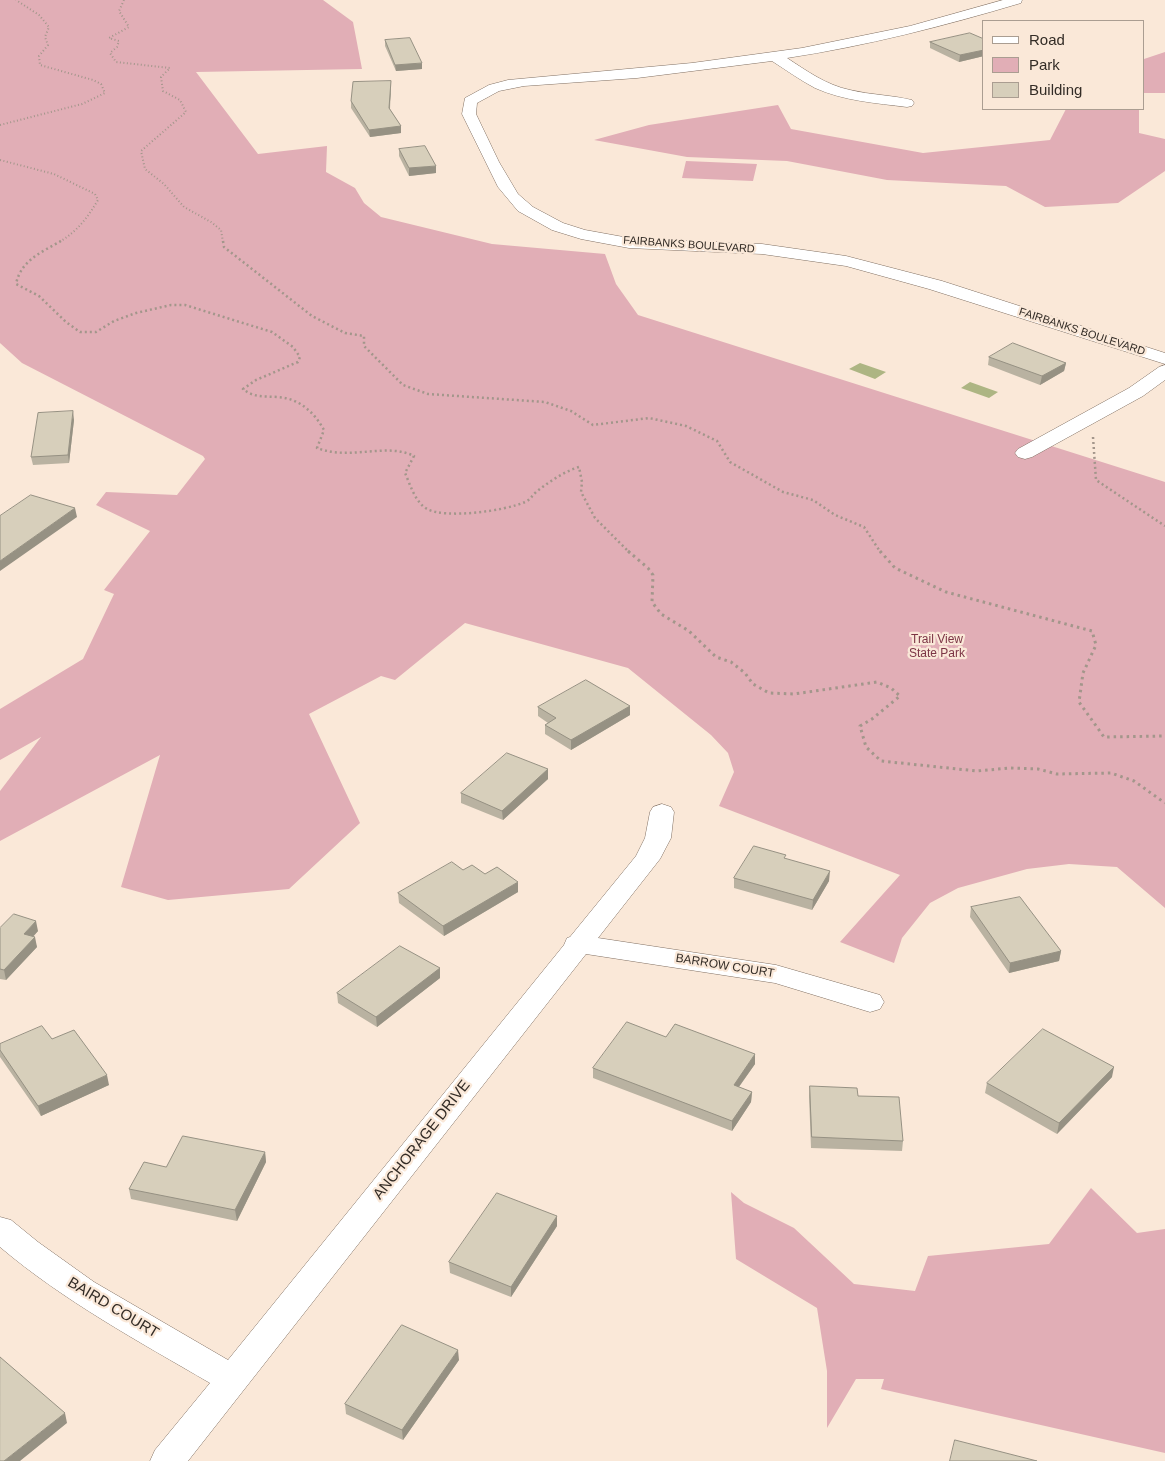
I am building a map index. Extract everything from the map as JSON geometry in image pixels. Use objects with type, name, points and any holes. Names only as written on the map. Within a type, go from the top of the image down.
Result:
[{"type":"street","name":"FAIRBANKS BOULEVARD","points":[[1016,0],[898,32],[773,55],[659,70],[494,87],[478,94],[470,102],[469,114],[505,184],[520,205],[538,217],[560,227],[597,237],[622,241],[656,245],[785,251],[873,267],[921,280],[1165,359]]},
{"type":"street","points":[[773,55],[818,84],[862,96],[907,103]]},
{"type":"street","points":[[1025,453],[1090,419],[1136,392],[1165,371]]},
{"type":"street","name":"ANCHORAGE DRIVE","points":[[166,1461],[647,859],[658,838],[662,812]]},
{"type":"street","name":"BARROW COURT","points":[[578,944],[776,974],[870,1002]]},
{"type":"street","name":"BAIRD COURT","points":[[0,1229],[20,1247],[85,1293],[232,1379]]},
{"type":"path","points":[[0,124],[82,104],[105,93],[101,84],[93,80],[40,65],[39,56],[48,45],[45,37],[49,27],[39,15],[16,0]]},
{"type":"path","points":[[124,0],[119,11],[129,27],[109,38],[118,41],[118,46],[110,53],[116,62],[170,68],[161,78],[163,91],[180,100],[186,112],[178,117],[151,146],[140,152],[145,169],[164,184],[184,207],[211,222],[221,230],[224,247],[312,316],[345,333],[364,336],[364,346],[403,385],[428,394],[545,402],[571,412],[593,425],[649,418],[686,426],[717,441],[730,462],[783,492],[813,500],[835,515],[864,527],[875,546],[895,568],[946,592],[1092,631],[1096,645],[1083,673],[1079,702],[1104,737],[1165,736]]},
{"type":"path","points":[[0,160],[54,174],[94,194],[98,200],[74,233],[56,246],[28,261],[16,279],[16,284],[20,289],[32,292],[58,316],[80,331],[86,334],[99,331],[116,320],[128,316],[180,304],[260,327],[285,340],[295,348],[300,357],[298,362],[276,373],[261,376],[243,388],[247,393],[255,396],[282,397],[312,411],[324,430],[317,448],[327,454],[359,455],[398,450],[409,451],[414,456],[405,473],[410,488],[426,509],[442,513],[480,512],[506,508],[525,502],[567,470],[579,467],[582,482],[581,492],[595,518],[653,575],[652,602],[661,614],[689,631],[716,657],[731,662],[745,673],[753,684],[769,693],[794,694],[877,682],[891,688],[900,696],[872,719],[860,726],[860,738],[868,752],[881,761],[977,771],[1010,768],[1038,769],[1057,774],[1110,773],[1134,781],[1165,803]]},
{"type":"path","points":[[1090,419],[1096,459],[1096,480],[1165,526]]},
{"type":"green space","name":"Trail View State Park","points":[[0,0],[323,0],[353,22],[362,69],[196,72],[258,154],[327,146],[326,172],[355,188],[364,203],[381,217],[492,244],[605,254],[616,284],[638,315],[1165,482],[1165,908],[1117,867],[1069,864],[1027,869],[958,888],[930,903],[902,938],[894,963],[840,942],[900,875],[719,806],[734,772],[728,753],[711,735],[628,668],[465,623],[395,680],[381,676],[309,714],[360,823],[289,889],[168,900],[121,887],[160,755],[0,841],[0,791],[41,737],[0,760],[0,709],[83,659],[114,594],[104,590],[150,531],[96,505],[106,492],[177,495],[205,459],[203,456],[22,363],[0,343]]},
{"type":"green space","points":[[1165,52],[1165,93],[1145,93],[1145,59]]},
{"type":"green space","points":[[778,105],[791,129],[923,153],[1050,140],[1065,110],[1139,110],[1139,133],[1165,139],[1165,171],[1118,203],[1045,207],[1006,186],[887,180],[787,161],[687,157],[594,140],[649,125]]},
{"type":"green space","points":[[686,161],[757,164],[753,181],[682,178]]},
{"type":"green space","points":[[1091,1188],[1137,1233],[1165,1229],[1165,1453],[881,1389],[884,1379],[856,1379],[827,1428],[827,1371],[817,1308],[736,1259],[731,1192],[744,1203],[794,1228],[854,1284],[915,1291],[928,1256],[1049,1244]]},
{"type":"shaded area","points":[[860,363],[886,372],[875,379],[849,369]]},
{"type":"shaded area","points":[[970,382],[998,392],[989,398],[961,388]]},
{"type":"building","points":[[970,33],[982,38],[982,50],[960,55],[930,42]]},
{"type":"building","points":[[410,38],[422,63],[395,65],[385,40]]},
{"type":"building","points":[[391,81],[389,108],[401,126],[369,130],[351,101],[353,82]]},
{"type":"building","points":[[425,146],[436,166],[409,168],[399,149]]},
{"type":"building","points":[[1013,343],[1066,363],[1042,376],[989,357]]},
{"type":"building","points":[[73,411],[68,455],[31,457],[38,413]]},
{"type":"building","points":[[31,495],[75,508],[0,561],[0,516]]},
{"type":"building","points":[[586,680],[630,706],[571,740],[545,725],[556,718],[538,707]]},
{"type":"building","points":[[507,753],[548,769],[502,811],[461,793]]},
{"type":"building","points":[[754,846],[786,855],[784,858],[830,871],[813,900],[734,878]]},
{"type":"building","points":[[452,862],[463,870],[472,865],[485,874],[497,867],[518,882],[443,926],[398,893]]},
{"type":"building","points":[[1020,897],[1061,951],[1010,963],[971,907]]},
{"type":"building","points":[[14,914],[36,921],[24,934],[35,937],[4,970],[0,969],[0,928]]},
{"type":"building","points":[[400,946],[440,968],[376,1017],[337,993]]},
{"type":"building","points":[[627,1022],[666,1037],[675,1024],[755,1054],[734,1085],[752,1092],[732,1121],[593,1068]]},
{"type":"building","points":[[42,1026],[52,1039],[74,1030],[107,1075],[38,1106],[0,1050],[0,1044]]},
{"type":"building","points":[[1043,1029],[1114,1067],[1059,1123],[987,1083]]},
{"type":"building","points":[[810,1086],[857,1088],[858,1096],[899,1097],[903,1141],[812,1137]]},
{"type":"building","points":[[183,1136],[265,1152],[235,1210],[129,1189],[144,1162],[166,1167]]},
{"type":"building","points":[[497,1193],[557,1216],[511,1287],[449,1262]]},
{"type":"building","points":[[402,1325],[458,1350],[402,1430],[345,1404]]},
{"type":"building","points":[[0,1357],[65,1413],[4,1461],[0,1461]]},
{"type":"building","points":[[955,1440],[1037,1461],[950,1461]]}]
